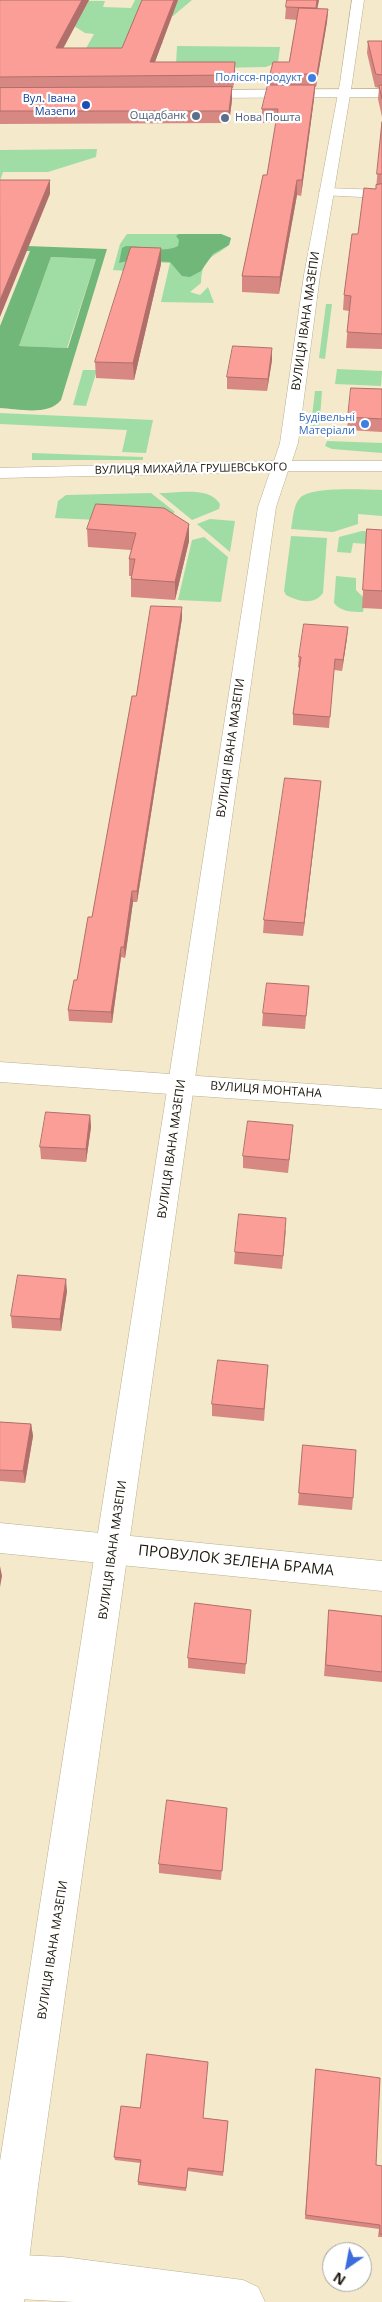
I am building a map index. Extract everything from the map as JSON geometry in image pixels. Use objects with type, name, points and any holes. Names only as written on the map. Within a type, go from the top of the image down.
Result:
[{"type":"main road","name":"ВУЛИЦЯ ІВАНА МАЗЕПИ","points":[[3,2285],[267,507],[289,443],[312,275],[358,0]]},
{"type":"main road","points":[[343,96],[382,93]]},
{"type":"main road","points":[[180,96],[382,97]]},
{"type":"main road","points":[[326,192],[382,194]]},
{"type":"main road","name":"ВУЛИЦЯ МИХАЙЛА ГРУШЕВСЬКОГО","points":[[0,482],[382,466]]},
{"type":"main road","name":"ВУЛИЦЯ МИХАЙЛА ГРУШЕВСЬКОГО","points":[[0,473],[279,471],[382,474]]},
{"type":"main road","name":"ВУЛИЦЯ МОНТАНА","points":[[0,1072],[382,1099]]},
{"type":"main road","name":"ПРОВУЛОК ЗЕЛЕНА БРАМА","points":[[0,1538],[382,1576]]},
{"type":"main road","points":[[3,2285],[63,2279],[243,2302]]},
{"type":"green space","points":[[0,0],[105,1],[103,7],[131,8],[135,0],[192,0],[173,16],[139,15],[128,41],[163,42],[160,47],[84,52],[94,34],[85,33],[74,26]]},
{"type":"green space","points":[[177,46],[280,47],[278,62],[266,67],[164,69],[176,64]]},
{"type":"green space","points":[[97,149],[96,157],[48,172],[3,172],[0,181],[0,150]]},
{"type":"green space","points":[[127,234],[221,234],[231,238],[229,245],[209,259],[203,268],[201,283],[190,292],[200,295],[208,287],[214,303],[161,302],[170,263],[129,261],[126,271],[113,270],[120,244]]},
{"type":"green space","points":[[179,234],[221,234],[231,238],[229,245],[213,254],[201,271],[190,277],[182,276],[170,262],[132,260],[119,263],[122,248],[126,246],[159,250],[172,248],[178,246],[179,240],[176,236]]},
{"type":"green space","points":[[0,245],[107,249],[61,400],[49,408],[24,410],[0,408],[0,326],[30,251],[0,250]],"holes":[[[51,257],[96,259],[68,348],[19,346]]]},
{"type":"green space","points":[[51,257],[96,259],[67,348],[19,346]]},
{"type":"green space","points":[[326,304],[332,304],[325,359],[319,358]]},
{"type":"green space","points":[[337,369],[382,371],[381,386],[335,384]]},
{"type":"green space","points":[[83,370],[97,370],[86,406],[73,405]]},
{"type":"green space","points":[[315,391],[322,391],[319,431],[310,433]]},
{"type":"green space","points":[[0,413],[153,420],[146,453],[122,452],[127,430],[0,424]]},
{"type":"green space","points":[[327,441],[382,443],[382,453],[332,449],[325,446]]},
{"type":"green space","points":[[32,453],[143,457],[143,460],[32,460]]},
{"type":"green space","points":[[326,490],[382,490],[382,516],[358,514],[358,524],[333,532],[291,529],[296,505],[300,498],[306,494]]},
{"type":"green space","points":[[192,492],[209,495],[220,504],[219,509],[192,520],[159,493]]},
{"type":"green space","points":[[151,493],[175,512],[162,523],[55,518],[58,501],[66,495]]},
{"type":"green space","points":[[210,519],[235,521],[230,552],[197,524]]},
{"type":"green space","points":[[362,531],[382,532],[382,545],[353,543],[351,553],[337,552],[339,537]]},
{"type":"green space","points":[[291,536],[327,538],[323,593],[315,600],[295,599],[286,595],[284,591]]},
{"type":"green space","points":[[204,537],[228,557],[221,602],[178,600],[192,540]]},
{"type":"green space","points":[[336,576],[356,578],[356,590],[365,599],[363,612],[344,610],[334,603]]},
{"type":"building","points":[[0,0],[82,0],[56,48],[122,48],[142,0],[174,0],[150,62],[235,62],[234,75],[0,77]]},
{"type":"building","points":[[287,0],[317,0],[316,8],[286,7]]},
{"type":"building","points":[[299,8],[328,9],[317,74],[270,74],[273,62],[289,62]]},
{"type":"building","points":[[368,41],[382,41],[382,75],[376,74]]},
{"type":"building","points":[[268,85],[315,85],[302,180],[297,180],[280,277],[242,276],[263,175],[267,175],[278,109],[262,109]]},
{"type":"building","points":[[382,85],[382,99],[379,86]]},
{"type":"building","points":[[232,87],[229,111],[0,111],[0,88]]},
{"type":"building","points":[[382,122],[382,174],[377,174]]},
{"type":"building","points":[[0,180],[50,180],[0,300]]},
{"type":"building","points":[[382,184],[382,334],[347,332],[351,296],[344,295],[352,234],[358,234],[364,188],[376,189],[376,185]]},
{"type":"building","points":[[131,247],[161,248],[133,363],[95,362]]},
{"type":"building","points":[[233,346],[272,348],[268,379],[227,377]]},
{"type":"building","points":[[351,388],[382,389],[382,419],[348,417]]},
{"type":"building","points":[[96,504],[164,508],[189,524],[175,582],[131,579],[135,559],[129,559],[136,533],[87,529]]},
{"type":"building","points":[[367,529],[382,530],[382,591],[363,590]]},
{"type":"building","points":[[151,606],[182,607],[137,891],[132,891],[124,947],[121,947],[111,1012],[68,1010],[74,980],[77,980],[88,917],[92,917],[132,696],[136,696]]},
{"type":"building","points":[[304,624],[348,627],[343,660],[335,659],[330,717],[293,714]]},
{"type":"building","points":[[285,778],[321,781],[304,923],[264,920]]},
{"type":"building","points":[[267,983],[309,986],[306,1016],[263,1013]]},
{"type":"building","points":[[46,1112],[90,1115],[86,1149],[40,1147]]},
{"type":"building","points":[[248,1121],[293,1125],[289,1160],[243,1156]]},
{"type":"building","points":[[239,1214],[286,1218],[283,1256],[235,1252]]},
{"type":"building","points":[[18,1275],[66,1279],[60,1319],[11,1316]]},
{"type":"building","points":[[218,1360],[268,1365],[264,1409],[212,1404]]},
{"type":"building","points":[[0,1422],[31,1424],[23,1471],[0,1470]]},
{"type":"building","points":[[303,1445],[356,1450],[353,1498],[299,1493]]},
{"type":"building","points":[[195,1603],[251,1610],[246,1664],[188,1658]]},
{"type":"building","points":[[329,1610],[382,1616],[382,1672],[326,1665]]},
{"type":"building","points":[[167,1800],[227,1808],[222,1871],[159,1864]]},
{"type":"building","points":[[147,2054],[208,2062],[203,2118],[228,2121],[223,2172],[188,2168],[186,2188],[138,2182],[141,2160],[114,2157],[121,2106],[140,2108]]},
{"type":"building","points":[[316,2069],[380,2078],[376,2165],[382,2166],[382,2234],[380,2234],[380,2225],[306,2215]]},
{"type":"place","name":"Полісся-продукт","points":[[312,78]]},
{"type":"place","name":"Вул. Івана Мазепи","points":[[86,105]]},
{"type":"place","name":"Ощадбанк","points":[[196,116]]},
{"type":"place","name":"Нова Пошта","points":[[225,118]]},
{"type":"place","name":"Будівельні Матеріали","points":[[365,424]]}]
